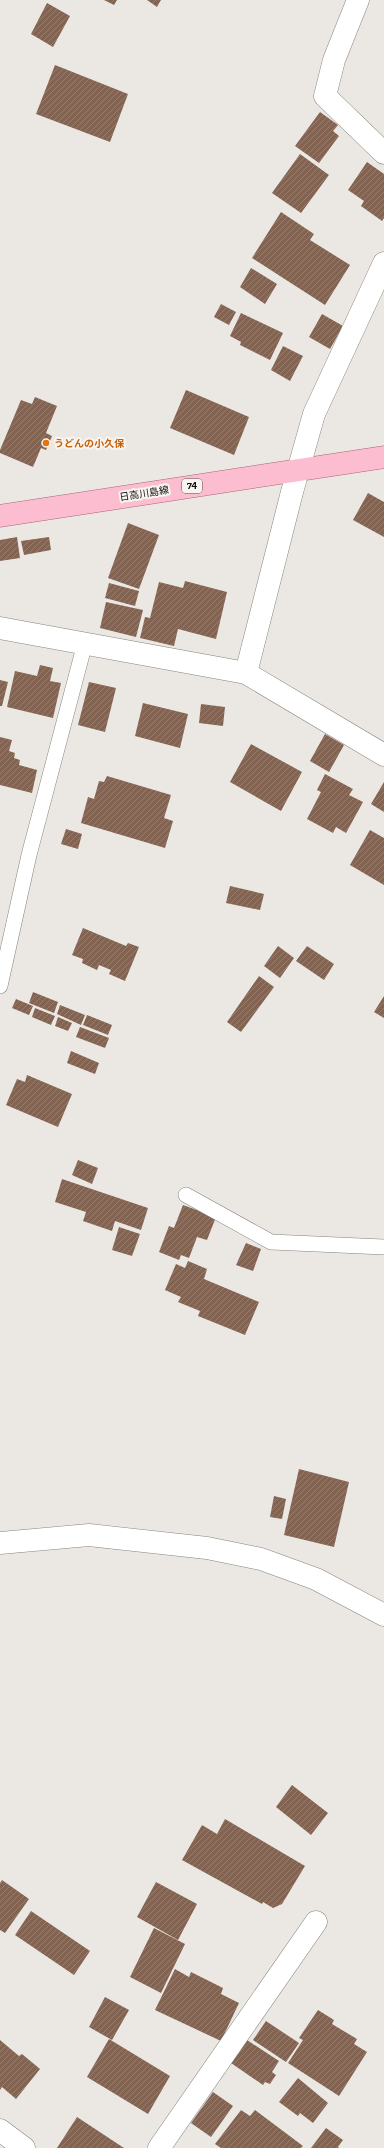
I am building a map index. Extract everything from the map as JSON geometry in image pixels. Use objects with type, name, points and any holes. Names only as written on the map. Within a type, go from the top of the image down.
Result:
[{"type":"main road","name":"日高川島線","points":[[0,516],[384,457]]},
{"type":"street","points":[[358,0],[334,60],[325,96],[384,153]]},
{"type":"street","points":[[246,673],[292,492],[300,469],[314,414],[384,263]]},
{"type":"street","points":[[0,628],[246,673],[384,755]]},
{"type":"street","points":[[0,1543],[89,1535],[207,1548],[260,1559],[316,1579],[384,1615]]},
{"type":"street","points":[[159,2148],[316,1922]]},
{"type":"street","points":[[0,2130],[24,2148]]},
{"type":"lane","points":[[0,986],[29,855],[85,643]]},
{"type":"lane","points":[[186,1196],[271,1242],[384,1248]]},
{"type":"building","points":[[104,0],[117,0],[114,5]]},
{"type":"building","points":[[147,0],[161,0],[157,7]]},
{"type":"building","points":[[47,3],[70,16],[53,47],[31,34]]},
{"type":"building","points":[[55,65],[128,94],[110,142],[36,114]]},
{"type":"building","points":[[320,112],[338,125],[333,131],[339,136],[319,163],[295,146]]},
{"type":"building","points":[[300,154],[329,175],[301,213],[272,193]]},
{"type":"building","points":[[367,162],[384,174],[384,218],[382,221],[361,206],[364,201],[348,190]]},
{"type":"building","points":[[281,212],[314,234],[310,240],[350,265],[325,305],[252,258]]},
{"type":"building","points":[[251,268],[277,284],[265,304],[240,287]]},
{"type":"building","points":[[221,304],[236,312],[229,325],[214,317]]},
{"type":"building","points":[[241,313],[283,333],[270,360],[240,345],[241,342],[230,336]]},
{"type":"building","points":[[322,314],[343,326],[330,349],[309,337]]},
{"type":"building","points":[[283,346],[303,356],[290,381],[271,370]]},
{"type":"building","points":[[186,390],[249,417],[234,455],[170,428]]},
{"type":"building","points":[[35,397],[57,406],[46,433],[52,436],[46,450],[41,448],[33,467],[0,453],[0,450],[21,400],[32,404]]},
{"type":"building","points":[[368,493],[384,502],[384,537],[353,520]]},
{"type":"building","points":[[128,523],[159,535],[139,589],[108,578]]},
{"type":"building","points":[[17,537],[20,558],[0,561],[0,540]]},
{"type":"building","points":[[49,537],[51,550],[24,555],[21,541]]},
{"type":"building","points":[[185,581],[227,592],[216,639],[178,629],[174,646],[140,638],[145,617],[150,618],[159,582],[183,588]]},
{"type":"building","points":[[109,583],[139,591],[135,606],[105,598]]},
{"type":"building","points":[[106,602],[143,610],[136,637],[100,628]]},
{"type":"building","points":[[40,665],[53,668],[50,681],[61,683],[53,718],[7,707],[15,671],[37,676]]},
{"type":"building","points":[[0,680],[8,682],[2,706],[0,706]]},
{"type":"building","points":[[89,682],[116,688],[105,732],[78,725]]},
{"type":"building","points":[[143,703],[188,714],[180,748],[135,736]]},
{"type":"building","points":[[201,704],[225,707],[223,726],[199,723]]},
{"type":"building","points":[[325,734],[344,745],[329,772],[310,761]]},
{"type":"building","points":[[0,737],[12,740],[9,751],[15,753],[14,758],[20,760],[19,765],[37,770],[32,793],[0,785]]},
{"type":"building","points":[[251,744],[302,772],[281,811],[230,782]]},
{"type":"building","points":[[325,774],[353,789],[349,795],[363,802],[346,833],[336,827],[333,833],[307,819],[321,792],[317,790]]},
{"type":"building","points":[[107,776],[171,795],[164,818],[173,821],[165,848],[81,823],[88,797],[94,799],[99,781],[104,782]]},
{"type":"building","points":[[384,782],[384,812],[371,804]]},
{"type":"building","points":[[66,829],[82,834],[78,849],[61,844]]},
{"type":"building","points":[[370,830],[384,838],[384,885],[350,865]]},
{"type":"building","points":[[230,886],[264,894],[260,910],[226,903]]},
{"type":"building","points":[[83,928],[126,946],[128,943],[139,947],[125,981],[109,974],[111,970],[99,965],[97,970],[82,963],[83,959],[72,955]]},
{"type":"building","points":[[278,946],[294,958],[280,978],[264,966]]},
{"type":"building","points":[[307,946],[334,964],[324,980],[296,961]]},
{"type":"building","points":[[259,976],[274,987],[241,1032],[227,1022]]},
{"type":"building","points":[[33,992],[58,1002],[54,1013],[29,1003]]},
{"type":"building","points":[[384,996],[384,1018],[374,1012]]},
{"type":"building","points":[[16,999],[33,1006],[29,1015],[12,1008]]},
{"type":"building","points":[[60,1005],[85,1015],[81,1025],[57,1014]]},
{"type":"building","points":[[35,1008],[55,1016],[51,1025],[32,1017]]},
{"type":"building","points":[[87,1015],[112,1025],[108,1035],[83,1025]]},
{"type":"building","points":[[58,1017],[72,1023],[68,1031],[55,1026]]},
{"type":"building","points":[[80,1027],[109,1038],[105,1048],[76,1037]]},
{"type":"building","points":[[71,1051],[99,1063],[95,1074],[67,1063]]},
{"type":"building","points":[[27,1075],[72,1094],[58,1127],[6,1105],[17,1079],[25,1082]]},
{"type":"building","points":[[78,1160],[98,1168],[92,1184],[72,1175]]},
{"type":"building","points":[[62,1179],[148,1208],[141,1230],[115,1221],[112,1231],[83,1221],[86,1212],[55,1202]]},
{"type":"building","points":[[183,1205],[216,1217],[207,1240],[197,1237],[189,1258],[181,1255],[179,1260],[159,1252],[169,1226],[174,1228]]},
{"type":"building","points":[[119,1227],[140,1234],[132,1256],[112,1250]]},
{"type":"building","points":[[246,1243],[261,1249],[253,1271],[236,1265]]},
{"type":"building","points":[[188,1261],[207,1269],[204,1279],[259,1302],[245,1335],[198,1316],[200,1311],[178,1302],[181,1297],[165,1290],[176,1264],[185,1268]]},
{"type":"building","points":[[299,1469],[349,1482],[334,1547],[284,1535]]},
{"type":"building","points":[[274,1496],[286,1499],[282,1519],[270,1517]]},
{"type":"building","points":[[292,1785],[328,1813],[311,1835],[276,1807]]},
{"type":"building","points":[[225,1819],[305,1866],[282,1904],[273,1908],[263,1902],[262,1904],[182,1860],[202,1825],[217,1834]]},
{"type":"building","points":[[2,1880],[29,1899],[5,1933],[0,1930],[0,1883]]},
{"type":"building","points":[[156,1882],[197,1904],[178,1940],[137,1917]]},
{"type":"building","points":[[31,1911],[90,1951],[74,1975],[15,1935]]},
{"type":"building","points":[[154,1928],[185,1944],[161,1993],[130,1977]]},
{"type":"building","points":[[175,1969],[189,1977],[191,1972],[223,1988],[221,1994],[239,2003],[221,2041],[155,2010]]},
{"type":"building","points":[[105,1997],[129,2010],[112,2040],[89,2027]]},
{"type":"building","points":[[318,2010],[334,2020],[332,2024],[357,2039],[354,2044],[367,2052],[339,2096],[288,2063],[303,2040],[299,2038]]},
{"type":"building","points":[[266,2021],[299,2043],[286,2062],[253,2040]]},
{"type":"building","points":[[109,2039],[170,2076],[148,2114],[87,2077]]},
{"type":"building","points":[[0,2040],[19,2056],[22,2054],[40,2069],[16,2099],[2,2087],[0,2090]]},
{"type":"building","points":[[247,2040],[279,2061],[272,2072],[276,2075],[270,2084],[265,2082],[263,2085],[231,2063]]},
{"type":"building","points":[[298,2078],[328,2103],[313,2123],[300,2113],[298,2116],[279,2102]]},
{"type":"building","points":[[213,2092],[233,2106],[211,2137],[191,2123]]},
{"type":"building","points":[[241,2110],[250,2116],[255,2110],[303,2146],[301,2148],[221,2148],[215,2144]]},
{"type":"building","points":[[77,2117],[124,2148],[57,2148]]},
{"type":"building","points":[[326,2128],[343,2140],[338,2147],[339,2148],[311,2148]]},
{"type":"place","name":"うどんの小久保","points":[[46,443]]}]
